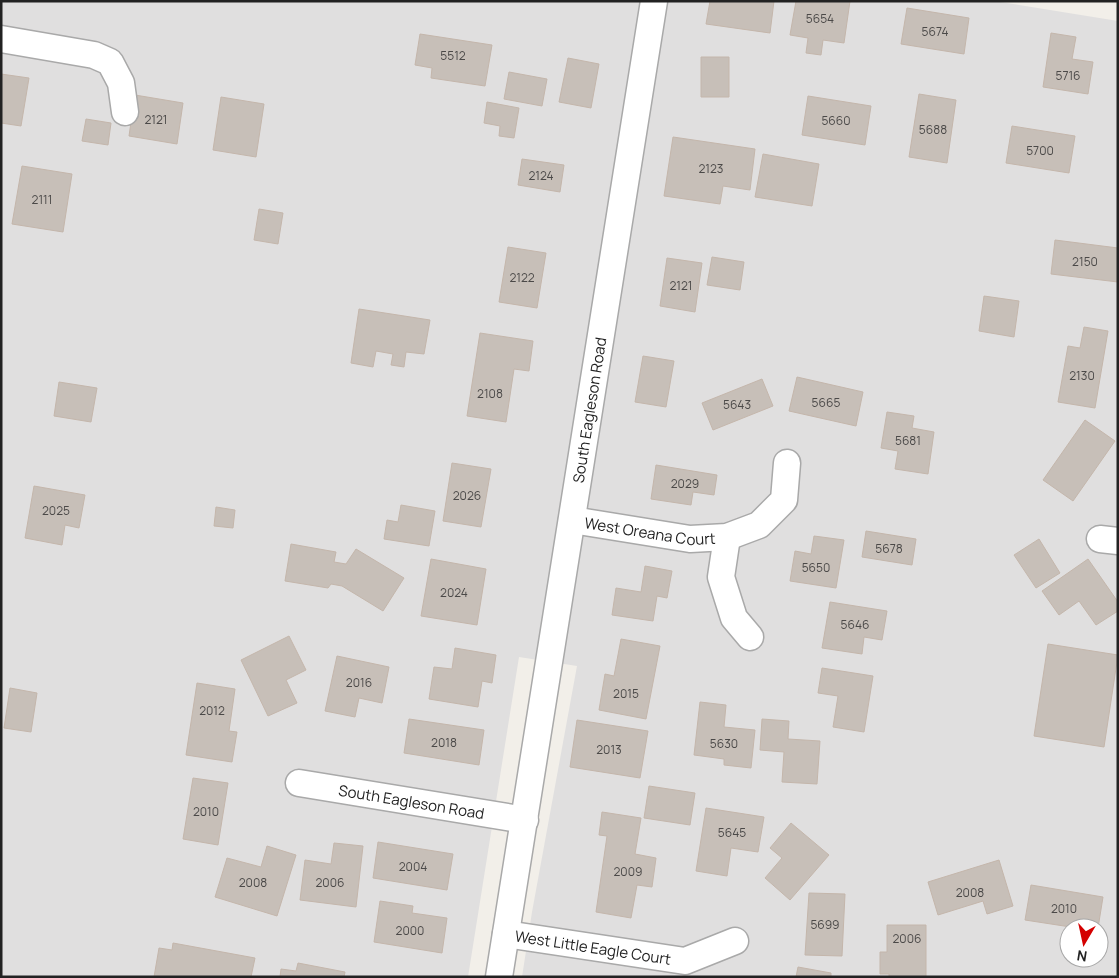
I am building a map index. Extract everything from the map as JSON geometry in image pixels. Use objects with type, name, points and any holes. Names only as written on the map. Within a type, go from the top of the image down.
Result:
[{"type":"street","name":"South Eagleson Road","points":[[499,977],[654,1]]},
{"type":"street","points":[[1,39],[94,55],[110,62],[121,83],[126,112]]},
{"type":"street","name":"West Oreana Court","points":[[572,520],[690,539],[727,538],[759,525],[784,500],[787,464]]},
{"type":"street","name":"West Oreana Court","points":[[727,538],[721,577],[734,618],[750,637]]},
{"type":"street","name":"South Eagleson Road","points":[[298,783],[525,820]]},
{"type":"street","name":"West Little Eagle Court","points":[[506,934],[685,961],[735,940]]},
{"type":"shaded area","points":[[1,1],[994,1],[1118,21],[1118,977],[522,977],[577,666],[519,657],[468,977],[1,977]]},
{"type":"building","points":[[710,1],[774,1],[770,33],[706,24]]},
{"type":"building","points":[[796,1],[850,1],[844,43],[823,40],[821,55],[806,53],[808,38],[790,35]]},
{"type":"building","points":[[907,8],[969,18],[964,54],[901,44]]},
{"type":"building","points":[[1051,33],[1076,37],[1072,59],[1093,62],[1088,94],[1043,87]]},
{"type":"building","points":[[420,34],[492,45],[485,86],[431,78],[432,68],[415,65]]},
{"type":"building","points":[[701,57],[729,57],[729,97],[701,97]]},
{"type":"building","points":[[568,58],[599,64],[591,108],[559,102]]},
{"type":"building","points":[[509,72],[547,79],[542,106],[504,99]]},
{"type":"building","points":[[1,74],[29,78],[21,126],[1,123]]},
{"type":"building","points":[[919,94],[956,100],[947,163],[909,157]]},
{"type":"building","points":[[135,95],[183,103],[177,144],[129,136]]},
{"type":"building","points":[[808,96],[871,106],[865,145],[802,135]]},
{"type":"building","points":[[221,97],[264,104],[256,157],[213,150]]},
{"type":"building","points":[[487,102],[519,108],[514,138],[499,136],[500,126],[484,123]]},
{"type":"building","points":[[86,119],[111,123],[108,145],[82,141]]},
{"type":"building","points":[[1012,126],[1075,136],[1069,173],[1006,163]]},
{"type":"building","points":[[673,137],[755,149],[750,190],[723,186],[720,204],[664,196]]},
{"type":"building","points":[[763,154],[819,164],[812,206],[755,197]]},
{"type":"building","points":[[522,159],[564,165],[560,192],[518,185]]},
{"type":"building","points":[[22,166],[72,174],[63,232],[12,224]]},
{"type":"building","points":[[259,209],[283,213],[278,244],[254,240]]},
{"type":"building","points":[[1055,240],[1118,248],[1118,282],[1051,274]]},
{"type":"building","points":[[508,247],[546,253],[537,308],[499,302]]},
{"type":"building","points":[[712,257],[744,262],[740,290],[707,285]]},
{"type":"building","points":[[667,258],[702,263],[695,312],[660,306]]},
{"type":"building","points":[[984,296],[1019,301],[1014,337],[979,331]]},
{"type":"building","points":[[359,309],[430,320],[424,354],[406,352],[404,367],[391,365],[393,354],[376,351],[373,367],[351,363]]},
{"type":"building","points":[[1084,327],[1108,331],[1095,408],[1058,402],[1068,346],[1080,348]]},
{"type":"building","points":[[480,333],[533,341],[529,371],[514,369],[506,422],[467,416]]},
{"type":"building","points":[[643,356],[674,361],[666,407],[635,402]]},
{"type":"building","points":[[797,377],[863,392],[856,426],[789,411]]},
{"type":"building","points":[[762,379],[773,406],[713,430],[702,403]]},
{"type":"building","points":[[59,382],[97,388],[91,422],[54,416]]},
{"type":"building","points":[[887,412],[914,416],[912,428],[934,432],[928,474],[895,469],[898,451],[881,448]]},
{"type":"building","points":[[1085,420],[1115,441],[1073,501],[1043,480]]},
{"type":"building","points":[[452,463],[491,469],[481,527],[443,521]]},
{"type":"building","points":[[656,465],[717,475],[714,495],[693,492],[691,505],[651,499]]},
{"type":"building","points":[[34,486],[85,495],[79,528],[65,525],[62,545],[25,538]]},
{"type":"building","points":[[401,505],[435,511],[429,546],[384,539],[387,520],[398,522]]},
{"type":"building","points":[[216,507],[235,510],[233,528],[214,526]]},
{"type":"building","points":[[866,531],[916,539],[912,565],[862,557]]},
{"type":"building","points":[[814,536],[844,540],[836,588],[790,581],[795,551],[811,554]]},
{"type":"building","points":[[1039,539],[1060,573],[1036,588],[1014,555]]},
{"type":"building","points":[[291,544],[336,552],[334,562],[346,564],[356,549],[404,578],[383,611],[342,586],[331,584],[328,588],[285,581]]},
{"type":"building","points":[[431,559],[486,569],[477,625],[421,616]]},
{"type":"building","points":[[1088,559],[1118,602],[1118,611],[1096,625],[1079,601],[1059,615],[1042,591]]},
{"type":"building","points":[[645,566],[672,571],[667,598],[657,596],[653,621],[612,615],[616,588],[641,592]]},
{"type":"building","points":[[830,602],[887,611],[882,640],[864,637],[862,654],[822,648]]},
{"type":"building","points":[[289,636],[306,670],[286,680],[297,703],[268,716],[241,660]]},
{"type":"building","points":[[621,639],[660,646],[646,719],[599,710],[605,674],[614,676]]},
{"type":"building","points":[[1048,644],[1118,655],[1104,747],[1034,736]]},
{"type":"building","points":[[455,648],[496,655],[492,683],[482,681],[478,707],[429,699],[434,667],[452,669]]},
{"type":"building","points":[[337,656],[389,667],[382,703],[359,698],[355,717],[325,711]]},
{"type":"building","points":[[822,668],[873,676],[864,732],[833,727],[838,696],[818,693]]},
{"type":"building","points":[[197,683],[235,689],[229,731],[237,732],[232,762],[186,755]]},
{"type":"building","points":[[10,688],[37,693],[31,732],[4,728]]},
{"type":"building","points":[[700,702],[726,705],[724,727],[755,730],[751,768],[724,765],[724,759],[694,755]]},
{"type":"building","points":[[409,719],[484,730],[479,765],[404,753]]},
{"type":"building","points":[[762,719],[789,721],[788,739],[820,741],[817,784],[782,782],[784,752],[760,750]]},
{"type":"building","points":[[577,720],[648,731],[640,778],[570,767]]},
{"type":"building","points":[[193,778],[228,783],[218,845],[183,839]]},
{"type":"building","points":[[649,786],[695,793],[690,825],[644,818]]},
{"type":"building","points":[[706,808],[764,817],[758,852],[731,848],[727,876],[696,871]]},
{"type":"building","points":[[602,812],[641,818],[635,854],[656,858],[652,887],[637,885],[631,918],[596,912],[607,836],[599,835]]},
{"type":"building","points":[[791,823],[829,855],[790,900],[765,878],[782,858],[770,848]]},
{"type":"building","points":[[378,842],[453,854],[447,890],[373,878]]},
{"type":"building","points":[[334,843],[363,846],[356,907],[300,900],[305,860],[331,864]]},
{"type":"building","points":[[267,846],[296,855],[277,916],[215,897],[227,858],[261,867]]},
{"type":"building","points":[[999,860],[1013,906],[987,914],[983,901],[938,915],[928,882]]},
{"type":"building","points":[[1031,885],[1103,897],[1100,918],[1059,918],[1059,925],[1025,920]]},
{"type":"building","points":[[809,893],[845,894],[842,956],[805,955]]},
{"type":"building","points":[[380,901],[413,906],[412,913],[447,918],[442,953],[374,942]]},
{"type":"building","points":[[887,925],[926,925],[926,977],[889,977],[889,974],[880,974],[880,952],[887,952]]},
{"type":"building","points":[[173,943],[255,958],[251,977],[154,977],[159,948],[172,950]]},
{"type":"building","points":[[298,963],[345,972],[344,977],[280,977],[281,969],[296,971]]},
{"type":"building","points":[[798,967],[831,973],[831,977],[796,977]]}]
